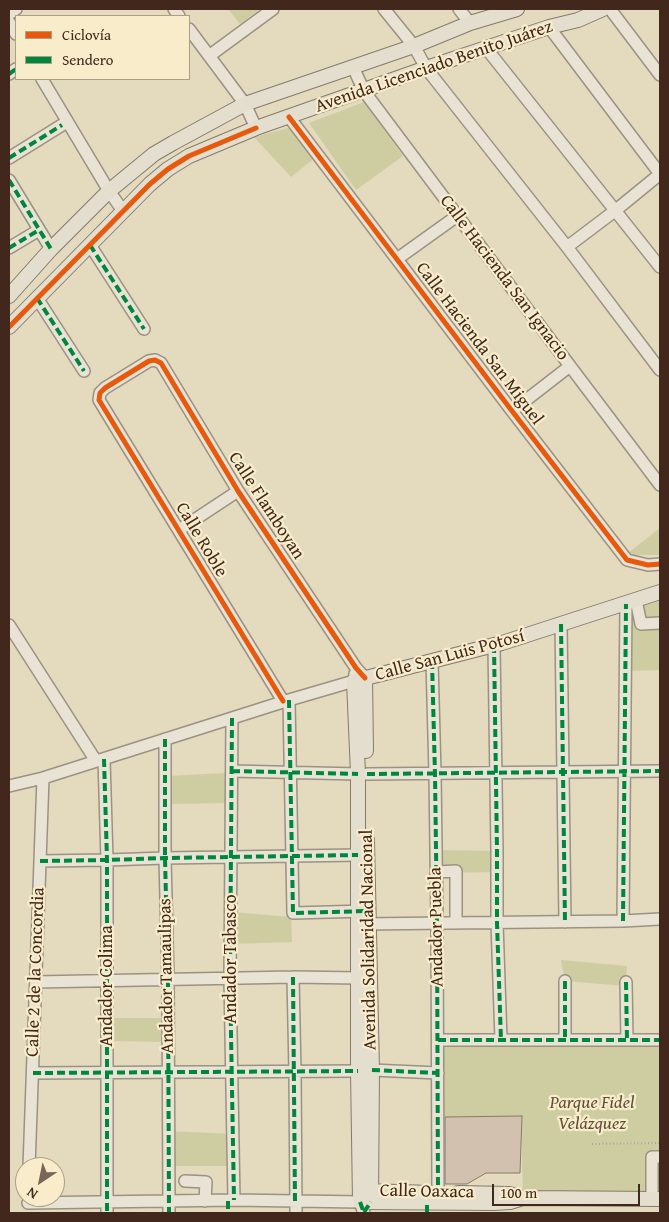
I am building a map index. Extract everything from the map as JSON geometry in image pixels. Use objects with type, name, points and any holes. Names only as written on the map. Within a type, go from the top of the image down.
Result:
[{"type":"main road","name":"Avenida Licenciado Benito Juárez","points":[[9,296],[51,249],[109,191],[154,154],[245,104],[414,46],[470,23],[517,9]]},
{"type":"main road","name":"Avenida Licenciado Benito Juárez","points":[[9,327],[150,184],[168,169],[189,156],[256,128],[426,68],[549,27],[578,20],[603,9]]},
{"type":"main road","name":"Calle San Luis Potosí","points":[[358,676],[432,661],[494,645],[660,592]]},
{"type":"main road","name":"Avenida Solidaridad Nacional","points":[[358,676],[362,774],[365,1202]]},
{"type":"main road","name":"Avenida Solidaridad Nacional","points":[[362,774],[358,855],[363,918],[358,978],[365,1071]]},
{"type":"main road","name":"Calle Oaxaca","points":[[365,1202],[493,1203],[656,1199]]},
{"type":"street","points":[[9,14],[16,9]]},
{"type":"street","points":[[209,56],[273,9]]},
{"type":"street","points":[[384,9],[414,46],[426,68],[567,246],[660,370]]},
{"type":"street","points":[[459,9],[470,23]]},
{"type":"street","points":[[610,9],[660,75]]},
{"type":"street","points":[[549,27],[660,174],[616,210],[567,246]]},
{"type":"street","points":[[190,30],[245,104],[256,128]]},
{"type":"street","points":[[486,48],[660,267]]},
{"type":"street","name":"Calle Hacienda San Ignacio","points":[[353,67],[364,91],[660,485]]},
{"type":"street","points":[[43,80],[123,211]]},
{"type":"street","name":"Calle Hacienda San Miguel","points":[[289,117],[627,560],[648,565],[660,564]]},
{"type":"street","points":[[9,158],[62,125]]},
{"type":"street","points":[[9,180],[51,249]]},
{"type":"street","points":[[398,259],[457,216]]},
{"type":"street","points":[[9,248],[39,230]]},
{"type":"street","points":[[90,245],[144,329]]},
{"type":"street","points":[[37,298],[84,371]]},
{"type":"street","name":"Calle Flamboyan","points":[[100,393],[105,388],[149,362],[155,360],[161,363],[238,491],[358,676]]},
{"type":"street","points":[[512,411],[570,366]]},
{"type":"street","name":"Calle Roble","points":[[100,393],[99,400],[286,700]]},
{"type":"street","points":[[179,530],[238,491]]},
{"type":"street","points":[[631,602],[641,624],[660,623]]},
{"type":"street","points":[[623,921],[624,772],[631,602]]},
{"type":"street","points":[[560,624],[565,922]]},
{"type":"street","points":[[9,625],[100,760]]},
{"type":"street","points":[[494,645],[501,1040]]},
{"type":"street","name":"Andador Puebla","points":[[430,1203],[438,1073],[436,774],[432,661]]},
{"type":"street","name":"Calle San Luis Potosí","points":[[9,786],[44,778],[358,676]]},
{"type":"street","points":[[286,700],[290,772],[293,914],[437,923],[660,919]]},
{"type":"street","name":"Andador Tabasco","points":[[228,1213],[231,1201],[232,718]]},
{"type":"street","name":"Andador Tamaulipas","points":[[165,739],[169,1213]]},
{"type":"street","name":"Andador Colima","points":[[100,760],[107,860],[107,1213]]},
{"type":"street","points":[[232,771],[362,774],[496,774],[660,771]]},
{"type":"street","name":"Calle 2 de la Concordia","points":[[29,1157],[44,778]]},
{"type":"street","points":[[40,861],[358,855]]},
{"type":"street","points":[[436,872],[456,871],[456,923]]},
{"type":"street","points":[[293,976],[296,1213]]},
{"type":"street","points":[[36,982],[293,976],[358,978]]},
{"type":"street","points":[[565,981],[565,1040]]},
{"type":"street","points":[[626,982],[627,1040]]},
{"type":"street","points":[[438,1040],[660,1040]]},
{"type":"street","points":[[32,1073],[365,1071],[438,1073]]},
{"type":"street","points":[[656,1199],[652,1157],[660,1157]]},
{"type":"street","points":[[185,1181],[206,1182],[205,1201]]},
{"type":"street","name":"Calle Oaxaca","points":[[65,1203],[108,1201],[296,1200],[365,1202]]},
{"type":"path","points":[[592,1144],[659,1143],[660,1146]]},
{"type":"green space","points":[[228,9],[260,9],[240,24]]},
{"type":"green space","points":[[364,102],[403,156],[356,190],[309,123]]},
{"type":"green space","points":[[292,127],[316,157],[291,177],[254,137]]},
{"type":"green space","points":[[660,528],[660,555],[630,555],[628,553]]},
{"type":"green space","points":[[660,599],[660,670],[628,671],[629,606]]},
{"type":"green space","points":[[226,773],[226,803],[171,804],[169,776]]},
{"type":"green space","points":[[438,850],[497,851],[498,872],[438,873]]},
{"type":"green space","points":[[233,912],[291,917],[292,942],[232,944]]},
{"type":"green space","points":[[561,960],[627,966],[626,986],[565,981]]},
{"type":"green space","points":[[109,1018],[165,1018],[165,1042],[109,1041]]},
{"type":"green space","name":"Parque Fidel Velázquez","points":[[438,1040],[660,1040],[660,1199],[523,1198],[521,1116],[438,1117]]},
{"type":"green space","points":[[169,1131],[233,1134],[232,1166],[170,1166]]},
{"type":"building","points":[[522,1116],[520,1173],[486,1173],[467,1184],[445,1184],[445,1117]]},
{"type":"marked path","points":[[9,74],[15,70]]},
{"type":"marked path","points":[[9,158],[62,125]]},
{"type":"marked path","points":[[9,180],[51,249]]},
{"type":"marked path","points":[[9,248],[39,230]]},
{"type":"marked path","points":[[90,245],[144,329]]},
{"type":"marked path","points":[[37,298],[84,371]]},
{"type":"marked path","points":[[623,921],[626,604]]},
{"type":"marked path","points":[[561,624],[565,922]]},
{"type":"marked path","points":[[494,645],[497,923],[501,1040]]},
{"type":"marked path","points":[[432,661],[437,923],[438,1193]]},
{"type":"marked path","points":[[289,700],[293,913],[368,911]]},
{"type":"marked path","points":[[232,718],[230,978],[234,1200]]},
{"type":"marked path","points":[[165,739],[169,1213]]},
{"type":"marked path","points":[[104,759],[107,860],[107,1213]]},
{"type":"marked path","points":[[232,771],[358,774]]},
{"type":"marked path","points":[[367,774],[660,771]]},
{"type":"marked path","points":[[40,861],[358,855]]},
{"type":"marked path","points":[[293,977],[295,1201]]},
{"type":"marked path","points":[[565,981],[565,1040]]},
{"type":"marked path","points":[[626,982],[627,1040]]},
{"type":"marked path","points":[[438,1040],[660,1040]]},
{"type":"marked path","points":[[372,1070],[438,1073]]},
{"type":"marked path","points":[[33,1073],[358,1071]]},
{"type":"marked path","points":[[228,1201],[228,1213]]},
{"type":"marked path","points":[[360,1202],[364,1213]]},
{"type":"marked path","points":[[364,1212],[371,1202]]},
{"type":"marked path","points":[[427,1202],[427,1213]]},
{"type":"cycle path","points":[[289,117],[627,560],[648,565],[660,564]]},
{"type":"cycle path","points":[[9,327],[150,184],[168,169],[189,156],[256,128]]},
{"type":"cycle path","points":[[283,701],[99,400],[100,393],[105,388],[149,361],[155,360],[161,363],[238,491],[356,668],[365,678]]}]
